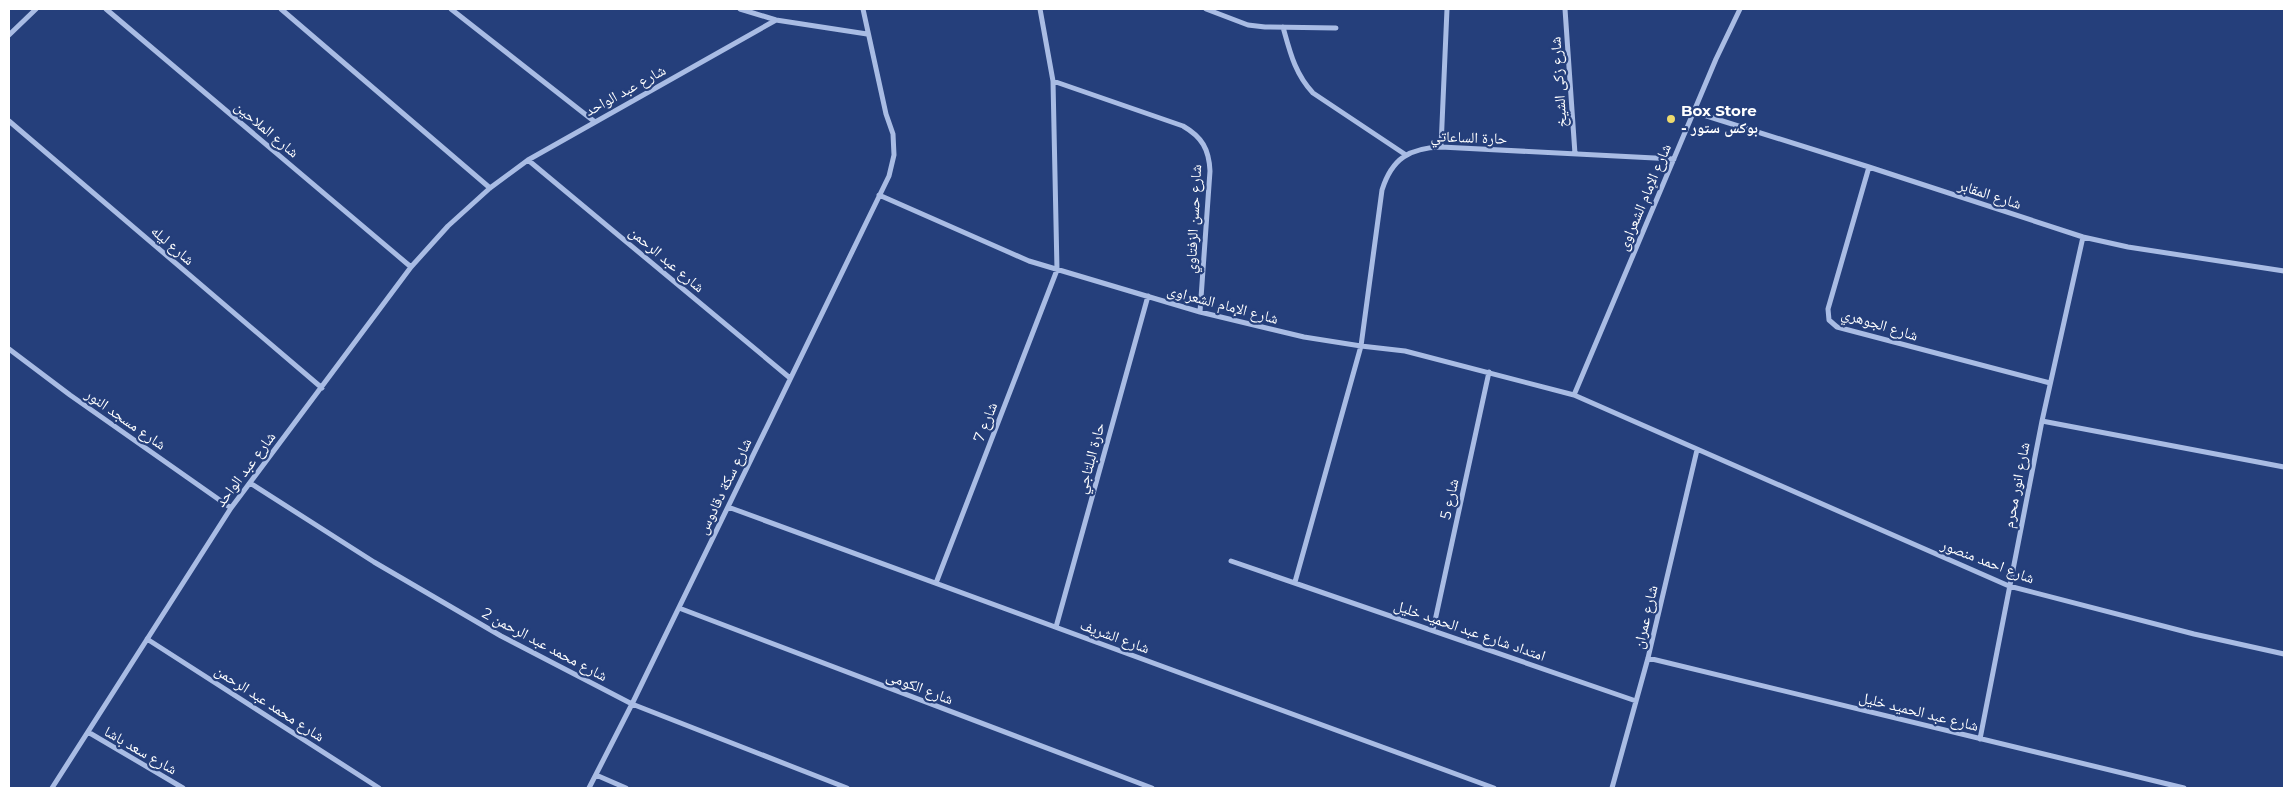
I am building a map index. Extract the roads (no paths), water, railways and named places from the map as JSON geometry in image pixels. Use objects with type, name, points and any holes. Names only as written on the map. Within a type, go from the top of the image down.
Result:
[{"type":"street","points":[[9,35],[36,9]]},
{"type":"street","name":"شارع الملاحين","points":[[106,9],[411,267]]},
{"type":"street","points":[[281,9],[490,188]]},
{"type":"street","points":[[451,9],[595,122]]},
{"type":"street","points":[[740,9],[776,20],[868,34]]},
{"type":"street","name":"شارع سكة دقادوس","points":[[589,788],[632,704],[879,195],[890,176],[894,155],[893,134],[886,114],[864,9]]},
{"type":"street","points":[[1040,9],[1053,81],[1057,270]]},
{"type":"street","points":[[1206,9],[1248,25],[1336,28]]},
{"type":"street","points":[[1442,147],[1447,9]]},
{"type":"street","name":"شارع زكى الشيخ","points":[[1565,9],[1575,154]]},
{"type":"street","name":"شارع الإمام الشعراوى","points":[[1574,395],[1716,59],[1740,9]]},
{"type":"street","name":"شارع عبد الواحد","points":[[52,788],[231,508],[411,267],[448,226],[490,188],[528,160],[776,20]]},
{"type":"street","points":[[1283,27],[1296,70],[1303,83],[1313,93],[1406,155]]},
{"type":"street","name":"شارع حسن الزفتاوي","points":[[1053,81],[1183,126],[1196,133],[1205,144],[1210,170],[1200,312]]},
{"type":"street","name":"شارع المقابر","points":[[1694,112],[2083,237],[2128,247],[2284,271]]},
{"type":"street","name":"شارع ليله","points":[[9,121],[322,388]]},
{"type":"street","name":"حارة الساعاتي","points":[[1361,346],[1382,190],[1386,176],[1395,164],[1406,155],[1423,148],[1442,147],[1674,159]]},
{"type":"street","name":"شارع عبد الرحمن","points":[[528,160],[790,378]]},
{"type":"street","name":"شارع الجوهري","points":[[1869,167],[1828,309],[1829,320],[1837,327],[2050,383]]},
{"type":"street","name":"شارع الإمام الشعراوى","points":[[879,195],[1029,261],[1057,270],[1200,312],[1304,337],[1405,351],[1574,395],[1697,450]]},
{"type":"street","name":"شارع انور محرم","points":[[1980,739],[2042,421],[2083,237]]},
{"type":"street","name":"شارع 7","points":[[936,583],[1057,270]]},
{"type":"street","name":"حارة البلتاجي","points":[[1056,627],[1148,296]]},
{"type":"street","points":[[1295,582],[1361,346]]},
{"type":"street","name":"شارع مسجد النور","points":[[9,349],[70,395],[231,508]]},
{"type":"street","name":"شارع 5","points":[[1433,630],[1489,372]]},
{"type":"street","points":[[2042,421],[2284,467]]},
{"type":"street","name":"شارع احمد منصور","points":[[1697,450],[2009,586],[2194,634],[2284,654]]},
{"type":"street","name":"شارع عمران","points":[[1612,788],[1648,658],[1697,450]]},
{"type":"street","name":"شارع محمد عبد الرحمن 2","points":[[250,483],[374,562],[484,626],[632,704],[847,788]]},
{"type":"street","name":"شارع الشريف","points":[[728,507],[1494,788]]},
{"type":"street","name":"امتداد شارع عبد الحميد خليل","points":[[1231,561],[1636,701]]},
{"type":"street","name":"شارع الكومى","points":[[679,608],[1152,788]]},
{"type":"street","name":"شارع محمد عبد الرحمن","points":[[147,639],[379,788]]},
{"type":"street","name":"شارع عبد الحميد خليل","points":[[1648,658],[2184,788]]},
{"type":"street","name":"شارع سعد باشا","points":[[88,732],[183,788]]},
{"type":"street","points":[[596,775],[626,788]]},
{"type":"place","name":"Box Store - بوكس ستور","points":[[1671,119]]}]
